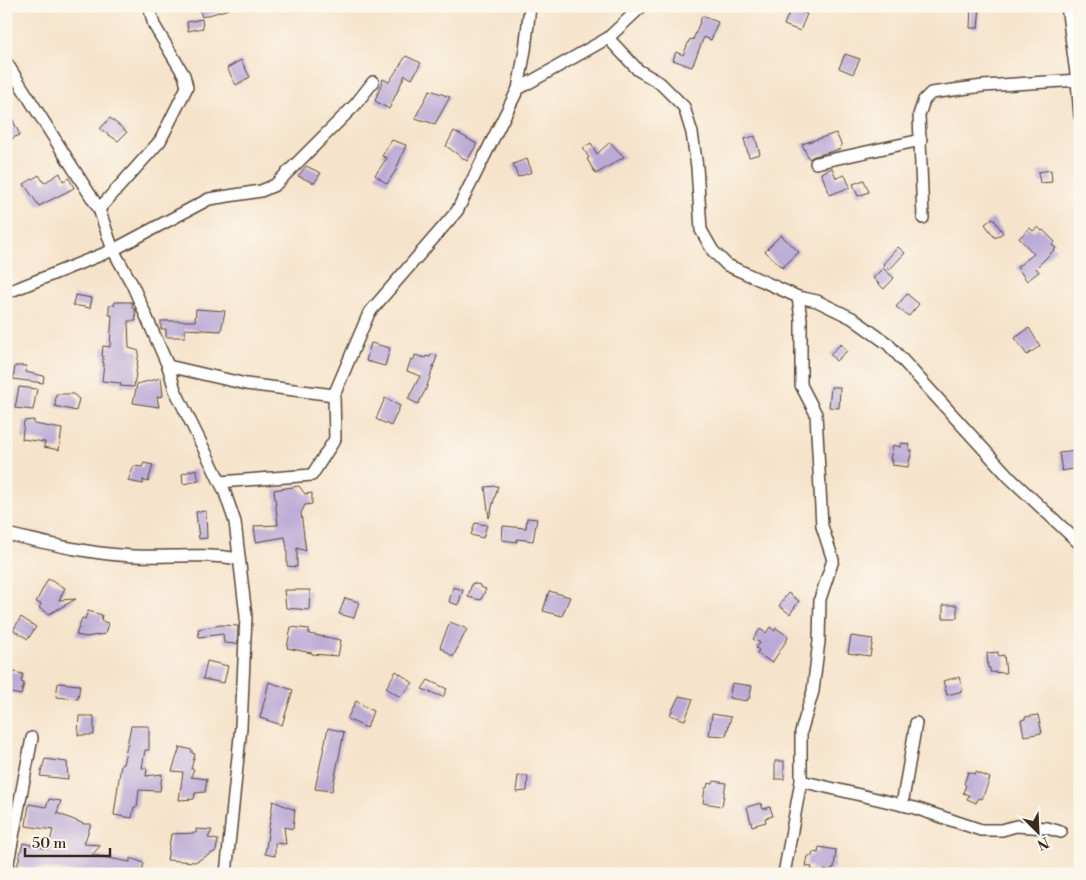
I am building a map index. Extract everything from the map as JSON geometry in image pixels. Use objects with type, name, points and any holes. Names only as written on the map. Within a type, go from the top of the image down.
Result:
[{"type":"street","points":[[99,210],[160,141],[187,87],[184,75],[154,25],[149,6]]},
{"type":"street","points":[[220,482],[312,475],[336,439],[334,396],[369,313],[457,211],[518,89],[530,6]]},
{"type":"street","points":[[518,89],[608,38],[642,6]]},
{"type":"street","points":[[1067,6],[1078,80],[1080,116]]},
{"type":"street","points":[[608,38],[638,70],[660,83],[684,107],[692,133],[697,167],[702,230],[713,251],[727,265],[798,298],[824,304],[852,318],[888,344],[1010,478],[1080,544]]},
{"type":"street","points":[[6,62],[99,210],[113,250],[132,284],[168,366],[175,390],[220,482],[235,522],[246,616],[241,727],[226,874]]},
{"type":"street","points":[[923,218],[920,115],[924,100],[931,93],[983,86],[1078,80]]},
{"type":"street","points":[[6,293],[113,250],[209,199],[261,191],[275,185],[355,105],[374,82]]},
{"type":"street","points":[[816,163],[921,140]]},
{"type":"street","points":[[784,874],[801,781],[801,732],[813,691],[819,641],[820,599],[833,560],[822,526],[816,414],[801,385],[801,319],[798,298]]},
{"type":"street","points":[[168,366],[246,384],[334,396]]},
{"type":"street","points":[[6,534],[78,550],[120,556],[220,556],[238,559]]},
{"type":"street","points":[[902,805],[916,723]]},
{"type":"street","points":[[6,873],[32,738]]},
{"type":"street","points":[[801,781],[902,805],[981,830],[1002,830],[1016,826],[1046,828],[1061,832]]},
{"type":"building","points":[[198,6],[229,6],[229,9],[202,17]]},
{"type":"building","points":[[971,6],[980,6],[978,28],[970,28]]},
{"type":"building","points":[[791,8],[807,14],[800,31],[784,25]]},
{"type":"building","points":[[702,16],[718,22],[711,40],[704,37],[692,67],[673,60],[676,52],[683,55],[690,39],[693,40]]},
{"type":"building","points":[[202,19],[203,28],[188,31],[187,22]]},
{"type":"building","points":[[845,54],[860,59],[853,74],[839,68]]},
{"type":"building","points":[[406,56],[421,63],[412,79],[405,75],[389,109],[375,101],[383,79],[389,82]]},
{"type":"building","points":[[241,60],[250,77],[236,85],[227,68]]},
{"type":"building","points":[[430,90],[450,97],[435,124],[415,118]]},
{"type":"building","points":[[6,106],[20,135],[6,141]]},
{"type":"building","points":[[110,118],[127,132],[118,141],[100,129]]},
{"type":"building","points":[[454,131],[477,144],[467,161],[446,146]]},
{"type":"building","points":[[836,133],[842,146],[840,146],[841,149],[809,159],[802,144]]},
{"type":"building","points":[[755,136],[760,154],[749,157],[744,139]]},
{"type":"building","points":[[392,140],[406,145],[396,170],[387,184],[375,175],[387,158],[382,156]]},
{"type":"building","points":[[610,142],[624,157],[596,174],[583,148],[591,143],[597,154]]},
{"type":"building","points":[[527,159],[532,172],[518,177],[513,164]]},
{"type":"building","points":[[306,166],[321,173],[314,183],[298,176]]},
{"type":"building","points":[[832,168],[836,178],[845,175],[850,187],[830,195],[821,173]]},
{"type":"building","points":[[1051,170],[1052,182],[1040,183],[1038,172]]},
{"type":"building","points":[[60,173],[63,181],[69,178],[74,188],[39,206],[24,184],[39,175],[44,183]]},
{"type":"building","points":[[864,180],[869,192],[858,196],[853,184]]},
{"type":"building","points":[[993,218],[1003,233],[995,238],[985,224]]},
{"type":"building","points":[[1038,227],[1055,242],[1052,245],[1056,248],[1036,268],[1039,272],[1027,281],[1017,267],[1034,254],[1019,238],[1030,228],[1033,231]]},
{"type":"building","points":[[781,235],[799,252],[782,268],[765,251]]},
{"type":"building","points":[[898,247],[905,253],[889,270],[883,264]]},
{"type":"building","points":[[883,268],[894,278],[884,289],[873,278]]},
{"type":"building","points":[[907,294],[919,304],[909,316],[896,307]]},
{"type":"building","points":[[75,295],[92,298],[90,308],[73,305]]},
{"type":"building","points":[[115,302],[132,302],[132,308],[135,309],[136,321],[128,321],[129,348],[139,351],[134,387],[120,386],[121,383],[102,381],[103,346],[110,347],[112,315],[109,315],[109,306],[114,305]]},
{"type":"building","points":[[196,309],[225,311],[221,331],[185,329],[185,337],[166,337],[166,329],[161,329],[161,321],[195,321]]},
{"type":"building","points":[[1029,328],[1040,346],[1027,355],[1015,338]]},
{"type":"building","points":[[371,343],[390,348],[385,366],[366,361]]},
{"type":"building","points":[[841,344],[847,351],[836,361],[830,354]]},
{"type":"building","points":[[432,354],[437,356],[426,389],[418,404],[408,399],[420,376],[407,371],[411,359],[414,360],[415,355],[425,358],[426,356],[430,357]]},
{"type":"building","points":[[15,366],[27,366],[25,372],[44,376],[43,383],[13,379]]},
{"type":"building","points":[[161,378],[163,396],[157,397],[159,407],[133,403],[137,384]]},
{"type":"building","points":[[19,387],[37,389],[33,410],[15,408]]},
{"type":"building","points":[[831,387],[840,387],[839,408],[829,407]]},
{"type":"building","points":[[56,394],[73,394],[79,399],[76,411],[55,406]]},
{"type":"building","points":[[385,398],[400,406],[391,426],[376,419]]},
{"type":"building","points":[[34,420],[34,424],[62,429],[59,450],[44,447],[45,442],[22,439],[24,421]]},
{"type":"building","points":[[902,443],[910,444],[909,450],[912,450],[908,467],[892,465],[893,460],[890,460],[893,445],[901,447]]},
{"type":"building","points":[[1077,451],[1080,458],[1079,468],[1062,471],[1059,453]]},
{"type":"building","points":[[144,463],[153,465],[148,482],[143,480],[143,484],[128,481],[134,466],[142,467]]},
{"type":"building","points":[[196,469],[199,481],[183,484],[182,474]]},
{"type":"building","points":[[299,486],[305,494],[312,493],[312,504],[305,505],[301,513],[306,551],[297,548],[297,567],[287,566],[285,537],[256,542],[254,526],[278,525],[274,490]]},
{"type":"building","points":[[498,486],[489,518],[485,487]]},
{"type":"building","points":[[206,511],[207,538],[199,539],[196,512]]},
{"type":"building","points":[[527,518],[537,519],[533,541],[517,539],[517,542],[502,540],[503,526],[526,528]]},
{"type":"building","points":[[475,523],[487,525],[483,538],[471,535]]},
{"type":"building","points":[[48,579],[65,588],[59,600],[76,599],[49,614],[39,608],[41,604],[36,602]]},
{"type":"building","points":[[472,583],[486,589],[481,600],[468,597]]},
{"type":"building","points":[[453,587],[463,590],[458,605],[449,602]]},
{"type":"building","points":[[284,590],[310,590],[309,610],[286,608]]},
{"type":"building","points":[[549,591],[570,597],[562,616],[543,611]]},
{"type":"building","points":[[788,593],[799,601],[790,614],[779,606]]},
{"type":"building","points":[[345,598],[359,602],[354,618],[339,614]]},
{"type":"building","points":[[943,605],[957,605],[957,618],[943,618]]},
{"type":"building","points":[[88,611],[102,615],[101,621],[108,623],[105,634],[86,637],[76,635],[82,618],[85,619]]},
{"type":"building","points":[[21,617],[36,627],[28,639],[13,630]]},
{"type":"building","points":[[450,622],[467,629],[453,657],[440,647]]},
{"type":"building","points":[[221,625],[238,626],[237,644],[224,643],[223,634],[199,637],[198,629]]},
{"type":"building","points":[[291,627],[309,629],[309,634],[341,640],[338,656],[312,654],[287,648]]},
{"type":"building","points":[[770,627],[775,631],[776,628],[788,636],[772,663],[757,653],[759,650],[756,648],[760,643],[753,639],[760,629],[766,633]]},
{"type":"building","points":[[851,636],[873,639],[870,656],[848,653]]},
{"type":"building","points":[[998,652],[998,656],[1004,655],[1006,673],[990,672],[990,668],[988,668],[987,653]]},
{"type":"building","points":[[207,661],[228,666],[224,683],[203,679]]},
{"type":"building","points":[[6,670],[23,674],[21,682],[24,683],[21,695],[6,692]]},
{"type":"building","points":[[396,671],[413,683],[400,697],[386,688]]},
{"type":"building","points":[[959,677],[963,691],[947,695],[943,681]]},
{"type":"building","points":[[428,680],[447,689],[443,697],[422,689]]},
{"type":"building","points":[[269,682],[293,690],[282,725],[260,718]]},
{"type":"building","points":[[58,683],[80,685],[78,699],[56,697]]},
{"type":"building","points":[[732,683],[752,686],[747,701],[729,698]]},
{"type":"building","points":[[679,696],[693,699],[685,720],[670,715]]},
{"type":"building","points":[[356,701],[373,711],[367,728],[347,719]]},
{"type":"building","points":[[712,714],[731,717],[726,736],[709,735]]},
{"type":"building","points":[[1038,715],[1042,733],[1024,736],[1021,720],[1025,719],[1025,717]]},
{"type":"building","points":[[79,716],[94,716],[94,735],[78,735]]},
{"type":"building","points":[[131,726],[149,726],[149,750],[145,750],[142,768],[147,768],[146,776],[162,774],[160,791],[139,790],[137,807],[134,807],[132,818],[114,815],[121,764],[123,765]]},
{"type":"building","points":[[328,728],[344,732],[332,791],[315,789]]},
{"type":"building","points":[[180,747],[192,750],[192,753],[195,754],[191,769],[194,769],[191,777],[207,779],[205,792],[195,793],[194,799],[179,800],[183,772],[172,771]]},
{"type":"building","points":[[45,759],[67,762],[68,779],[40,776]]},
{"type":"building","points":[[775,761],[784,761],[784,779],[775,779]]},
{"type":"building","points":[[968,772],[975,774],[976,772],[990,778],[982,799],[978,798],[976,803],[967,799],[969,795],[963,793]]},
{"type":"building","points":[[518,776],[528,776],[527,791],[516,792]]},
{"type":"building","points":[[714,781],[726,783],[722,806],[703,803],[705,788],[707,788],[708,783],[713,784]]},
{"type":"building","points":[[49,799],[61,801],[57,813],[84,824],[91,824],[84,844],[101,845],[92,855],[130,862],[130,858],[144,863],[141,874],[85,874],[35,867],[34,869],[17,867],[23,843],[48,849],[53,830],[26,826],[29,804],[46,807]]},
{"type":"building","points":[[273,801],[295,810],[293,829],[284,827],[286,844],[275,843],[275,856],[265,854]]},
{"type":"building","points":[[761,803],[763,809],[770,807],[773,816],[765,818],[766,822],[752,826],[747,807]]},
{"type":"building","points":[[196,829],[212,830],[208,838],[218,840],[216,851],[195,862],[167,860],[171,834],[196,833]]},
{"type":"building","points":[[819,847],[836,850],[834,868],[831,871],[811,870],[812,867],[806,866],[808,856],[812,856],[813,852],[818,853]]}]
